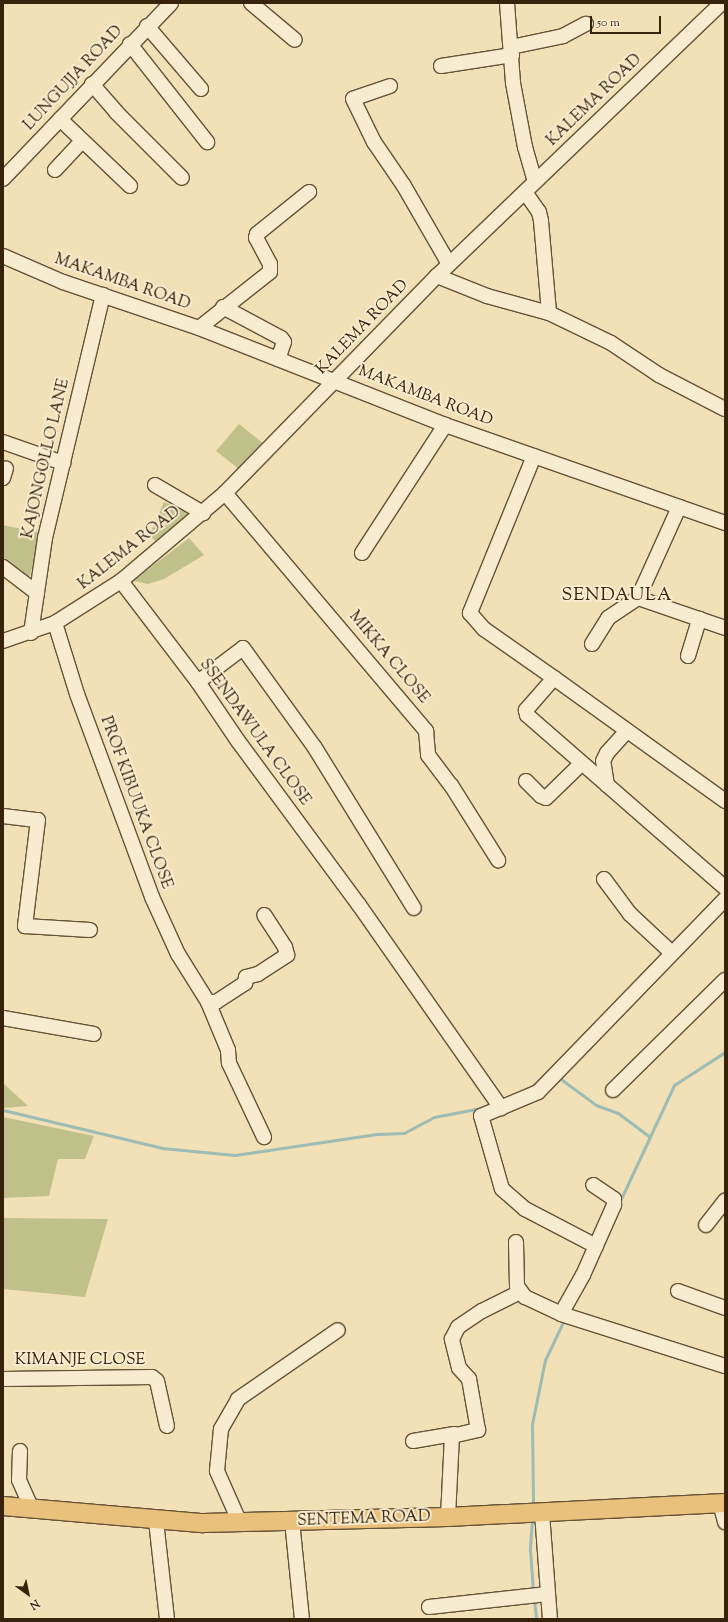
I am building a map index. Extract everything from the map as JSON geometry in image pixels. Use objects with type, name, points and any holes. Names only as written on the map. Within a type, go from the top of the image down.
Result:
[{"type":"main road","name":"SENTEMA ROAD","points":[[3,1506],[156,1521],[240,1523],[448,1517],[722,1503]]},
{"type":"street","name":"LUNGUJJA ROAD","points":[[3,179],[147,26],[171,3]]},
{"type":"street","points":[[251,3],[295,40]]},
{"type":"street","points":[[507,3],[519,116],[535,182]]},
{"type":"street","name":"KALEMA ROAD","points":[[3,641],[31,633],[55,623],[121,581],[225,493],[449,264],[722,3]]},
{"type":"street","points":[[441,66],[511,51],[563,36],[586,24]]},
{"type":"street","points":[[147,26],[200,90]]},
{"type":"street","points":[[130,44],[207,142]]},
{"type":"street","points":[[92,84],[116,112],[182,178]]},
{"type":"street","points":[[390,86],[353,99],[374,142],[401,181],[449,264]]},
{"type":"street","points":[[60,119],[130,186]]},
{"type":"street","points":[[55,170],[82,141]]},
{"type":"street","points":[[199,328],[223,307],[270,272],[270,264],[256,238],[257,234],[309,192]]},
{"type":"street","points":[[525,192],[539,212],[541,221],[549,313]]},
{"type":"street","name":"MAKAMBA ROAD","points":[[3,256],[63,282],[199,328],[445,424],[725,523]]},
{"type":"street","points":[[437,276],[487,296],[549,313],[611,343],[659,375],[725,409]]},
{"type":"street","name":"KAJONGOLLO LANE","points":[[31,633],[45,538],[104,295]]},
{"type":"street","points":[[223,307],[281,338],[284,342],[278,359]]},
{"type":"street","points":[[362,553],[445,424]]},
{"type":"street","points":[[3,442],[63,463]]},
{"type":"street","points":[[534,456],[470,613],[484,629],[725,801]]},
{"type":"street","points":[[155,485],[202,513]]},
{"type":"street","name":"MIKKA CLOSE","points":[[225,493],[426,731],[428,755],[451,785],[498,860]]},
{"type":"street","points":[[592,644],[608,618],[638,598],[678,507]]},
{"type":"street","points":[[3,567],[37,593]]},
{"type":"street","name":"SSENDAWULA CLOSE","points":[[121,581],[198,682],[238,741],[359,905],[498,1103]]},
{"type":"street","points":[[638,598],[725,628]]},
{"type":"street","points":[[688,656],[699,619]]},
{"type":"street","name":"PROF KIBUUKA CLOSE","points":[[55,623],[77,694],[152,897],[178,954],[198,989],[208,1002],[228,1050],[229,1063],[264,1137]]},
{"type":"street","points":[[198,682],[243,648],[315,748],[414,908]]},
{"type":"street","points":[[554,678],[525,713],[725,888]]},
{"type":"street","points":[[607,785],[603,761],[607,753],[627,731]]},
{"type":"street","points":[[526,781],[536,792],[546,798],[582,763]]},
{"type":"street","points":[[3,816],[38,820],[24,926],[90,930]]},
{"type":"street","points":[[604,879],[630,914],[672,953]]},
{"type":"street","points":[[596,1246],[525,1209],[502,1189],[481,1116],[498,1103],[538,1092],[725,899]]},
{"type":"street","points":[[208,1002],[216,1002],[245,983],[246,977],[258,974],[287,955],[285,947],[264,915]]},
{"type":"street","points":[[614,1090],[663,1038],[725,980]]},
{"type":"street","points":[[3,1018],[94,1034]]},
{"type":"street","points":[[567,1316],[614,1205],[614,1199],[593,1185]]},
{"type":"street","points":[[706,1225],[725,1201]]},
{"type":"street","points":[[516,1242],[517,1277],[520,1292]]},
{"type":"street","points":[[520,1292],[567,1316],[725,1366]]},
{"type":"street","points":[[413,1441],[478,1430],[468,1380],[459,1368],[452,1339],[458,1327],[482,1311],[520,1292]]},
{"type":"street","points":[[678,1292],[725,1308]]},
{"type":"street","points":[[240,1523],[217,1471],[221,1429],[238,1399],[338,1330]]},
{"type":"street","name":"KIMANJE CLOSE","points":[[3,1379],[152,1378],[157,1381],[167,1426]]},
{"type":"street","points":[[448,1517],[448,1480],[454,1434]]},
{"type":"street","points":[[20,1451],[19,1480],[32,1509]]},
{"type":"street","points":[[722,1503],[725,1522]]},
{"type":"street","points":[[542,1513],[550,1619]]},
{"type":"street","points":[[156,1521],[167,1619]]},
{"type":"street","points":[[292,1521],[302,1619]]},
{"type":"street","points":[[429,1607],[548,1594]]},
{"type":"green space","points":[[239,424],[264,444],[239,469],[216,451]]},
{"type":"green space","points":[[164,502],[190,513],[156,541],[149,536]]},
{"type":"green space","points":[[3,525],[41,533],[29,579],[3,559]]},
{"type":"green space","points":[[189,538],[204,555],[164,579],[148,584],[133,581]]},
{"type":"green space","points":[[3,1083],[28,1106],[3,1108]]},
{"type":"green space","points":[[3,1117],[94,1136],[85,1159],[58,1159],[49,1196],[3,1198]]},
{"type":"green space","points":[[3,1218],[108,1219],[85,1297],[3,1289]]},
{"type":"waterway","points":[[620,1201],[674,1085],[725,1052]]},
{"type":"waterway","points":[[528,1090],[547,1072]]},
{"type":"waterway","points":[[558,1077],[596,1105],[618,1113],[650,1137]]},
{"type":"waterway","points":[[3,1110],[162,1148],[235,1155],[378,1134],[404,1133],[434,1117],[486,1107]]},
{"type":"waterway","points":[[533,1502],[532,1424],[545,1360],[564,1320]]},
{"type":"waterway","points":[[532,1519],[530,1550],[533,1591]]},
{"type":"waterway","points":[[534,1599],[536,1619]]},
{"type":"district","name":"SENDAULA","points":[[617,596]]}]
